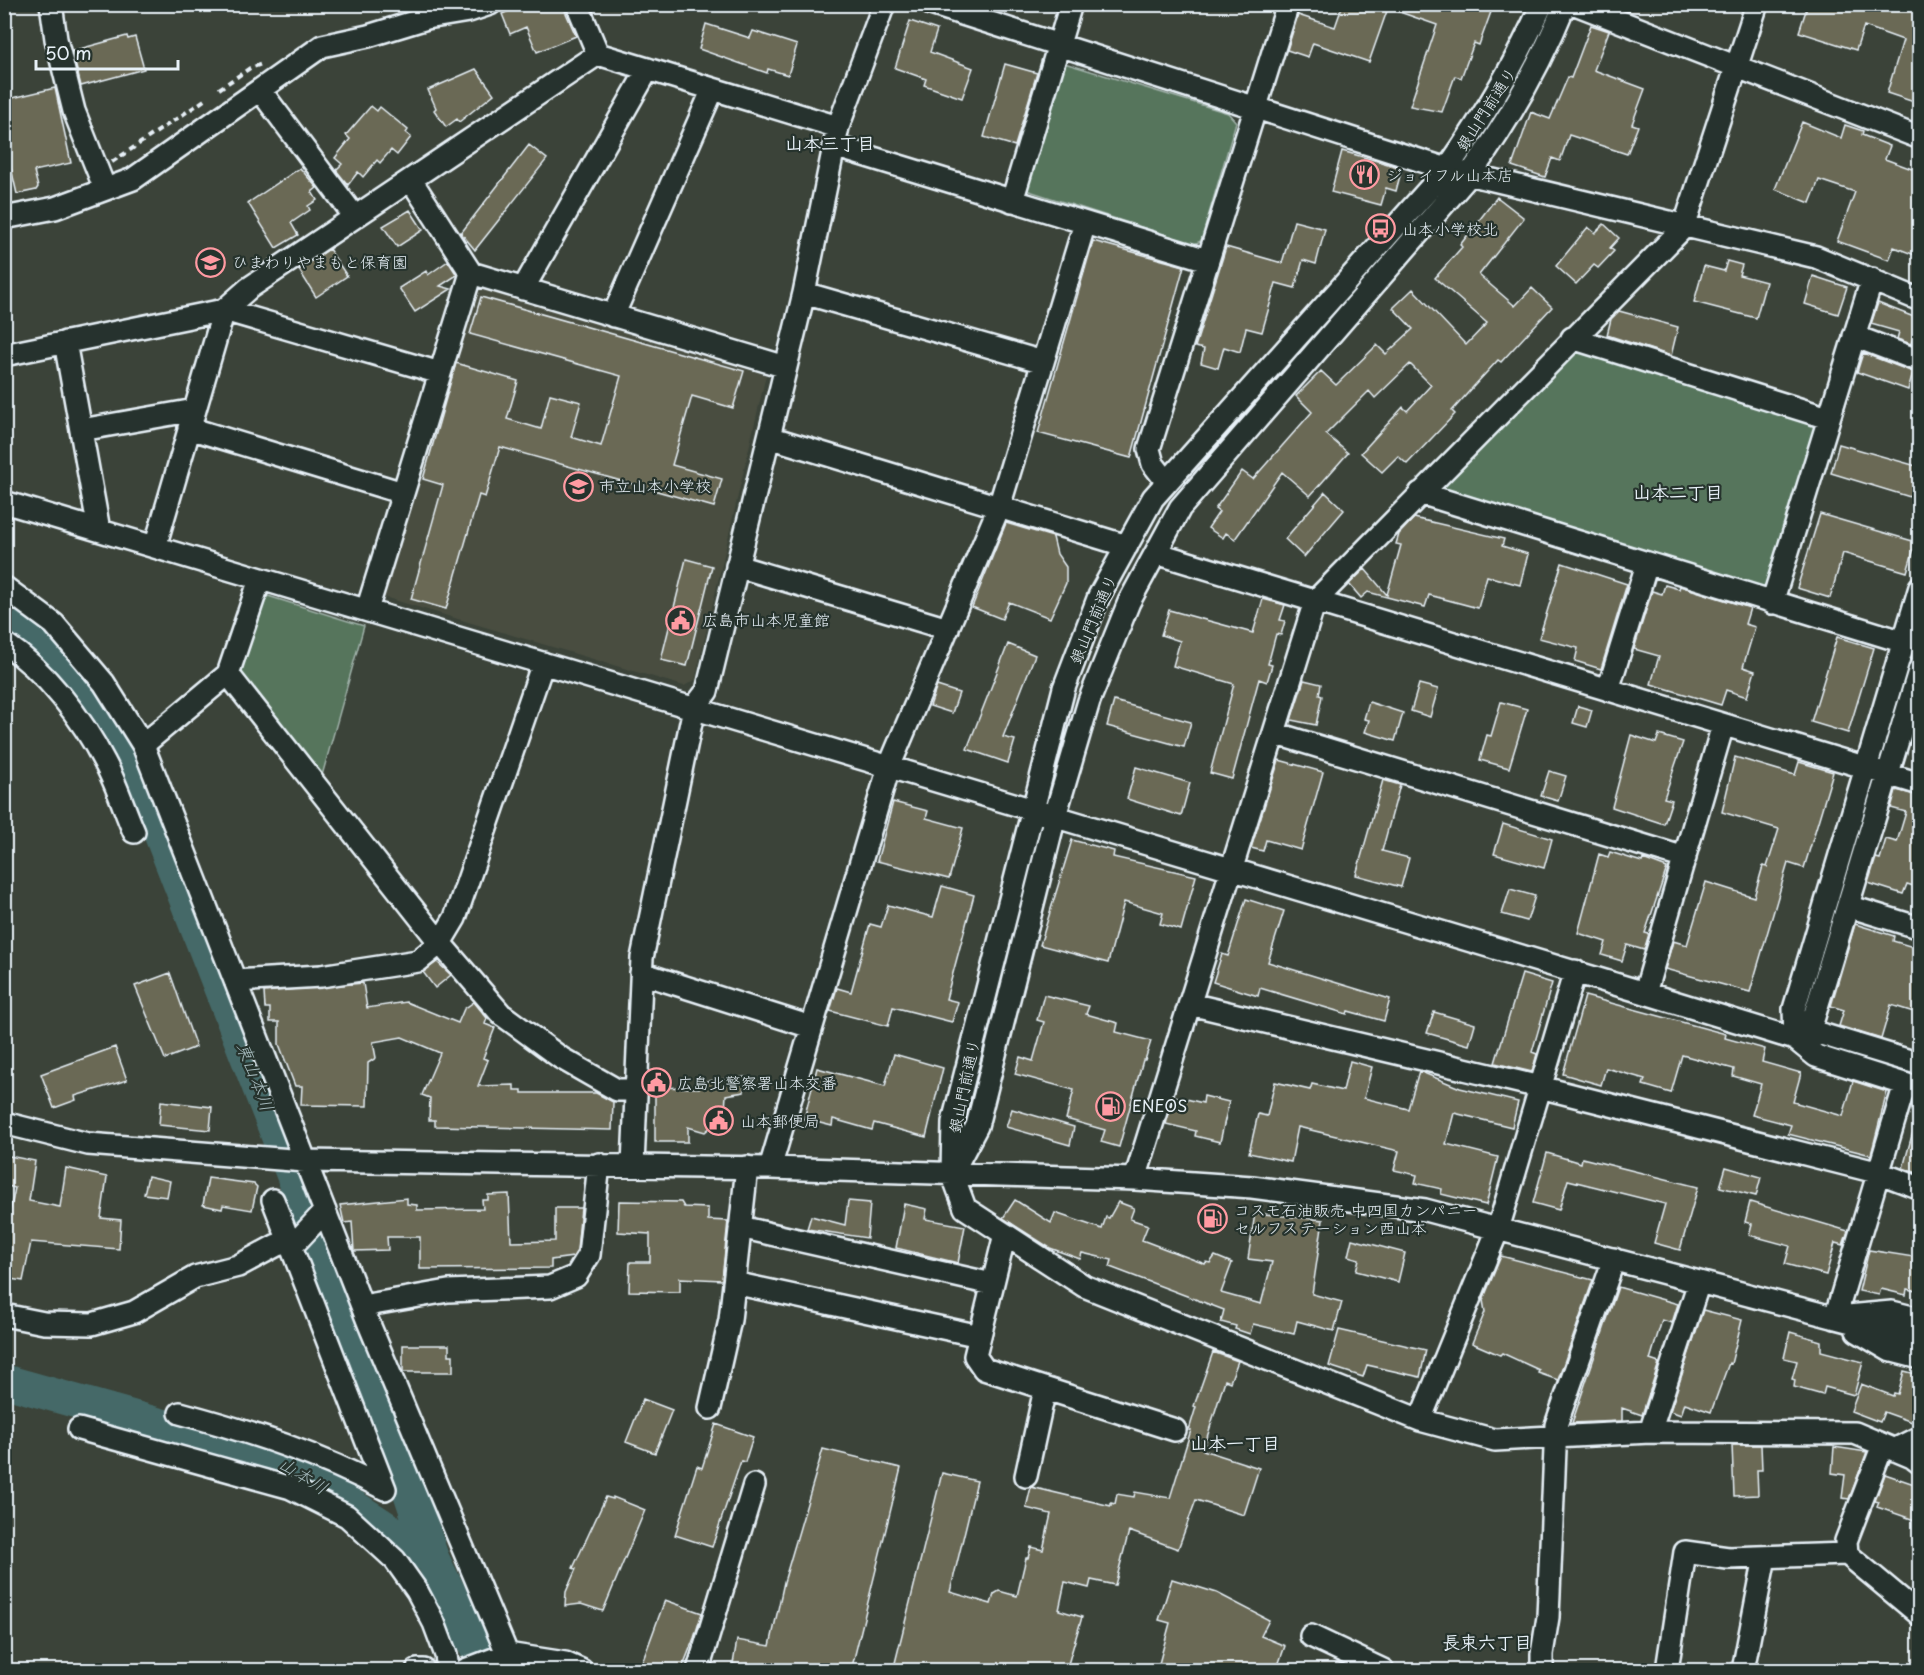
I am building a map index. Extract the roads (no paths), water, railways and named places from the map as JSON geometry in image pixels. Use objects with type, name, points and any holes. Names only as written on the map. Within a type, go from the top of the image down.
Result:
[{"type":"street","points":[[51,4],[56,39],[74,111],[105,189]]},
{"type":"street","points":[[4,218],[55,208],[133,179],[322,46],[490,4]]},
{"type":"street","points":[[577,4],[598,54]]},
{"type":"street","points":[[633,1165],[642,958],[694,708],[707,691],[804,293],[836,137],[884,4]]},
{"type":"street","points":[[931,4],[1447,169],[1816,257],[1920,300]]},
{"type":"street","points":[[1012,201],[1071,4]]},
{"type":"street","points":[[1167,482],[1153,464],[1149,449],[1288,4]]},
{"type":"street","name":"銀山門前通り","points":[[952,1173],[953,1122],[1064,688],[1100,596],[1152,498],[1447,169],[1483,117],[1517,59],[1542,4]]},
{"type":"street","name":"銀山門前通り","points":[[952,1173],[977,1126],[1055,816],[1089,701],[1129,602],[1180,508],[1471,173],[1502,130],[1541,62],[1565,4]]},
{"type":"street","points":[[1575,4],[1920,138]]},
{"type":"street","points":[[1135,1179],[1315,601],[1684,226],[1757,4]]},
{"type":"street","points":[[598,54],[713,90],[1012,201],[1206,261]]},
{"type":"street","points":[[155,547],[224,310],[249,288],[598,54]]},
{"type":"street","points":[[523,289],[648,69]]},
{"type":"street","points":[[260,90],[355,217]]},
{"type":"street","points":[[613,315],[713,90]]},
{"type":"street","points":[[411,180],[471,273],[786,367]]},
{"type":"street","points":[[770,1168],[889,767],[999,507],[1085,223]]},
{"type":"street","points":[[367,610],[471,273]]},
{"type":"street","points":[[1772,603],[1872,279]]},
{"type":"street","points":[[804,293],[1043,362]]},
{"type":"street","points":[[4,355],[224,310],[440,373]]},
{"type":"street","points":[[1854,336],[1920,361]]},
{"type":"street","points":[[1572,338],[1828,418]]},
{"type":"street","points":[[65,342],[99,530]]},
{"type":"street","points":[[81,430],[192,419],[403,493]]},
{"type":"street","points":[[769,437],[1127,546]]},
{"type":"street","points":[[1420,493],[1904,642]]},
{"type":"street","points":[[4,502],[1575,971],[1795,1039],[1816,1056],[1912,1086],[1880,1173],[1835,1318]]},
{"type":"street","points":[[1156,553],[1920,784]]},
{"type":"street","points":[[1608,690],[1647,564]]},
{"type":"street","points":[[737,566],[948,629]]},
{"type":"street","points":[[143,745],[228,674],[260,579]]},
{"type":"street","points":[[4,587],[54,624],[104,683],[143,745],[302,1161],[325,1211],[362,1306],[511,1662]]},
{"type":"street","points":[[1795,1039],[1794,1009],[1920,587]]},
{"type":"street","points":[[4,643],[26,657],[69,707],[105,763],[134,832]]},
{"type":"street","points":[[235,981],[321,975],[418,961],[440,943],[455,918],[543,663]]},
{"type":"street","points":[[1795,1039],[1813,1020],[1920,668]]},
{"type":"street","points":[[228,674],[440,943],[509,1020],[561,1058],[617,1090],[636,1090]]},
{"type":"street","points":[[1645,993],[1723,725]]},
{"type":"street","points":[[1274,733],[1685,858]]},
{"type":"street","points":[[1848,906],[1920,928]]},
{"type":"street","points":[[1420,1420],[1498,1229],[1575,971]]},
{"type":"street","points":[[641,973],[811,1027]]},
{"type":"street","points":[[1190,1004],[1540,1087],[1880,1173],[1920,1188]]},
{"type":"street","points":[[1795,1039],[1821,1034],[1920,1064]]},
{"type":"street","points":[[4,1123],[88,1144],[302,1161],[747,1167],[1135,1179],[1252,1187],[1425,1210],[1920,1340]]},
{"type":"street","points":[[362,1306],[448,1291],[550,1287],[576,1276],[589,1255],[599,1164]]},
{"type":"street","points":[[710,1408],[730,1320],[747,1167]]},
{"type":"street","points":[[952,1173],[964,1208],[1084,1286],[1420,1420],[1495,1440],[1650,1432],[1856,1433],[1920,1463]]},
{"type":"street","points":[[180,1413],[257,1434],[344,1467],[385,1489],[293,1241],[273,1200]]},
{"type":"street","points":[[4,1316],[44,1323],[92,1324],[134,1312],[195,1277],[238,1266],[277,1245],[293,1241],[325,1211]]},
{"type":"street","points":[[740,1227],[992,1284]]},
{"type":"street","points":[[1005,1234],[975,1356],[984,1370],[1175,1430]]},
{"type":"street","points":[[1542,1671],[1542,1654],[1548,1617],[1556,1425],[1614,1259]]},
{"type":"street","points":[[1650,1432],[1699,1282]]},
{"type":"street","points":[[734,1284],[980,1336]]},
{"type":"street","points":[[1835,1318],[1892,1312],[1920,1319]]},
{"type":"street","points":[[1835,1318],[1889,1350],[1920,1358]]},
{"type":"street","points":[[1026,1476],[1045,1389]]},
{"type":"street","points":[[79,1429],[291,1488],[347,1516],[395,1560],[417,1591],[434,1623],[446,1655],[448,1671]]},
{"type":"street","points":[[1847,1554],[1846,1541],[1888,1447],[1920,1437]]},
{"type":"street","points":[[698,1671],[754,1485]]},
{"type":"street","points":[[1667,1671],[1685,1552],[1728,1558],[1847,1554],[1920,1615]]},
{"type":"street","points":[[1743,1671],[1765,1557]]},
{"type":"street","points":[[1311,1636],[1383,1671]]},
{"type":"street","points":[[465,1671],[511,1662],[565,1662],[581,1671]]},
{"type":"street","points":[[417,1671],[424,1671]]},
{"type":"waterway","name":"東山本川","points":[[22,628],[71,673],[135,768],[370,1373],[432,1558],[487,1670]]},
{"type":"waterway","points":[[1829,930],[1920,629]]},
{"type":"waterway","points":[[1815,1042],[1920,1075]]},
{"type":"waterway","name":"山本川","points":[[4,1381],[278,1458],[432,1558]]},
{"type":"place","name":"ジョイフル山本店","points":[[1365,175]]},
{"type":"place","name":"山本小学校北","points":[[1381,229]]},
{"type":"place","name":"ひまわりやまもと保育園","points":[[211,262]]},
{"type":"place","name":"市立山本小学校","points":[[578,486]]},
{"type":"place","name":"広島市山本児童館","points":[[681,620]]},
{"type":"place","name":"広島北警察署山本交番","points":[[656,1083]]},
{"type":"place","name":"ENEOS","points":[[1111,1106]]},
{"type":"place","name":"山本郵便局","points":[[719,1121]]},
{"type":"place","name":"コスモ石油販売 中四国カンパニー セルフステーション西山本","points":[[1213,1219]]},
{"type":"district","name":"山本三丁目","points":[[830,144]]},
{"type":"district","name":"山本二丁目","points":[[1678,493]]},
{"type":"district","name":"山本一丁目","points":[[1235,1444]]},
{"type":"district","name":"長束六丁目","points":[[1487,1643]]}]
